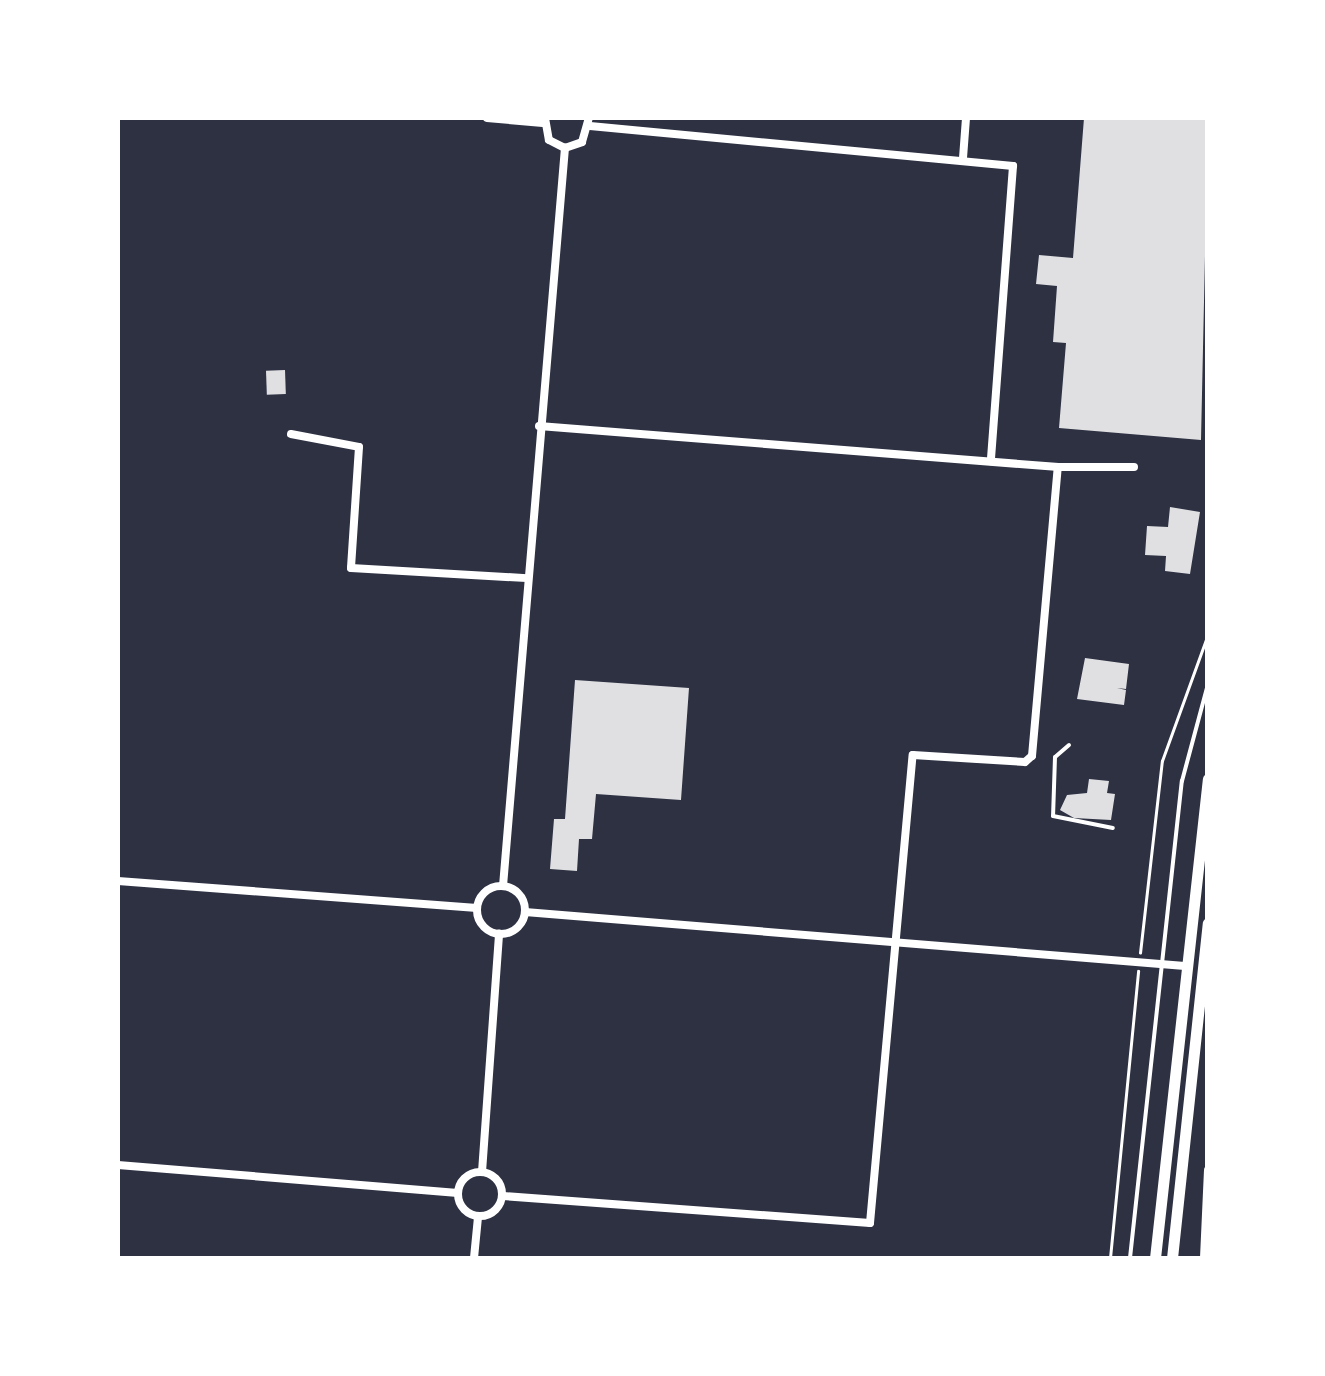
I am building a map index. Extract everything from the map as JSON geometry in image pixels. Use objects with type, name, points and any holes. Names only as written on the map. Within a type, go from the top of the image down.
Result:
[{"type":"main road","points":[[1155,1258],[1208,779]]},
{"type":"main road","points":[[1172,1258],[1208,923]]},
{"type":"street","points":[[486,118],[544,120],[549,140],[565,148],[582,142],[589,122],[1006,162],[1014,172],[990,461]]},
{"type":"street","points":[[964,158],[966,118]]},
{"type":"street","points":[[503,886],[538,426],[565,148]]},
{"type":"street","points":[[538,426],[1058,467],[1134,467]]},
{"type":"street","points":[[292,434],[359,447],[350,568],[527,578]]},
{"type":"street","points":[[502,1196],[870,1223],[913,755],[1025,762],[1032,756],[1058,467]]},
{"type":"street","points":[[118,882],[477,908]]},
{"type":"street","points":[[503,886],[519,894],[525,912],[517,928],[499,934],[483,926],[477,908],[486,892],[503,886]]},
{"type":"street","points":[[525,912],[1185,966]]},
{"type":"street","points":[[482,1172],[499,934]]},
{"type":"street","points":[[118,1164],[458,1192]]},
{"type":"street","points":[[1204,1258],[1208,1170]]},
{"type":"street","points":[[482,1172],[498,1180],[502,1196],[494,1212],[478,1217],[463,1209],[458,1192],[466,1177],[482,1172]]},
{"type":"street","points":[[474,1258],[478,1217]]},
{"type":"lane","points":[[1130,1258],[1182,781],[1208,684]]},
{"type":"lane","points":[[1069,745],[1055,757],[1053,816],[1113,828]]},
{"type":"path","points":[[1140,951],[1167,738],[1208,634]]},
{"type":"path","points":[[1110,1258],[1138,975]]},
{"type":"building","points":[[1084,118],[1208,118],[1201,440],[1059,428],[1066,343],[1053,342],[1057,286],[1036,284],[1039,255],[1073,258]]},
{"type":"building","points":[[285,370],[286,394],[267,395],[266,371]]},
{"type":"building","points":[[1170,507],[1200,512],[1190,574],[1165,571],[1166,556],[1145,555],[1147,526],[1168,527]]},
{"type":"building","points":[[1085,658],[1129,664],[1126,689],[1117,688],[1126,690],[1124,705],[1077,699]]},
{"type":"building","points":[[575,680],[689,688],[681,800],[596,794],[592,839],[579,839],[577,871],[550,869],[554,819],[565,819]]},
{"type":"building","points":[[1089,779],[1109,781],[1107,793],[1115,794],[1111,820],[1074,818],[1060,810],[1067,795],[1087,793]]}]
